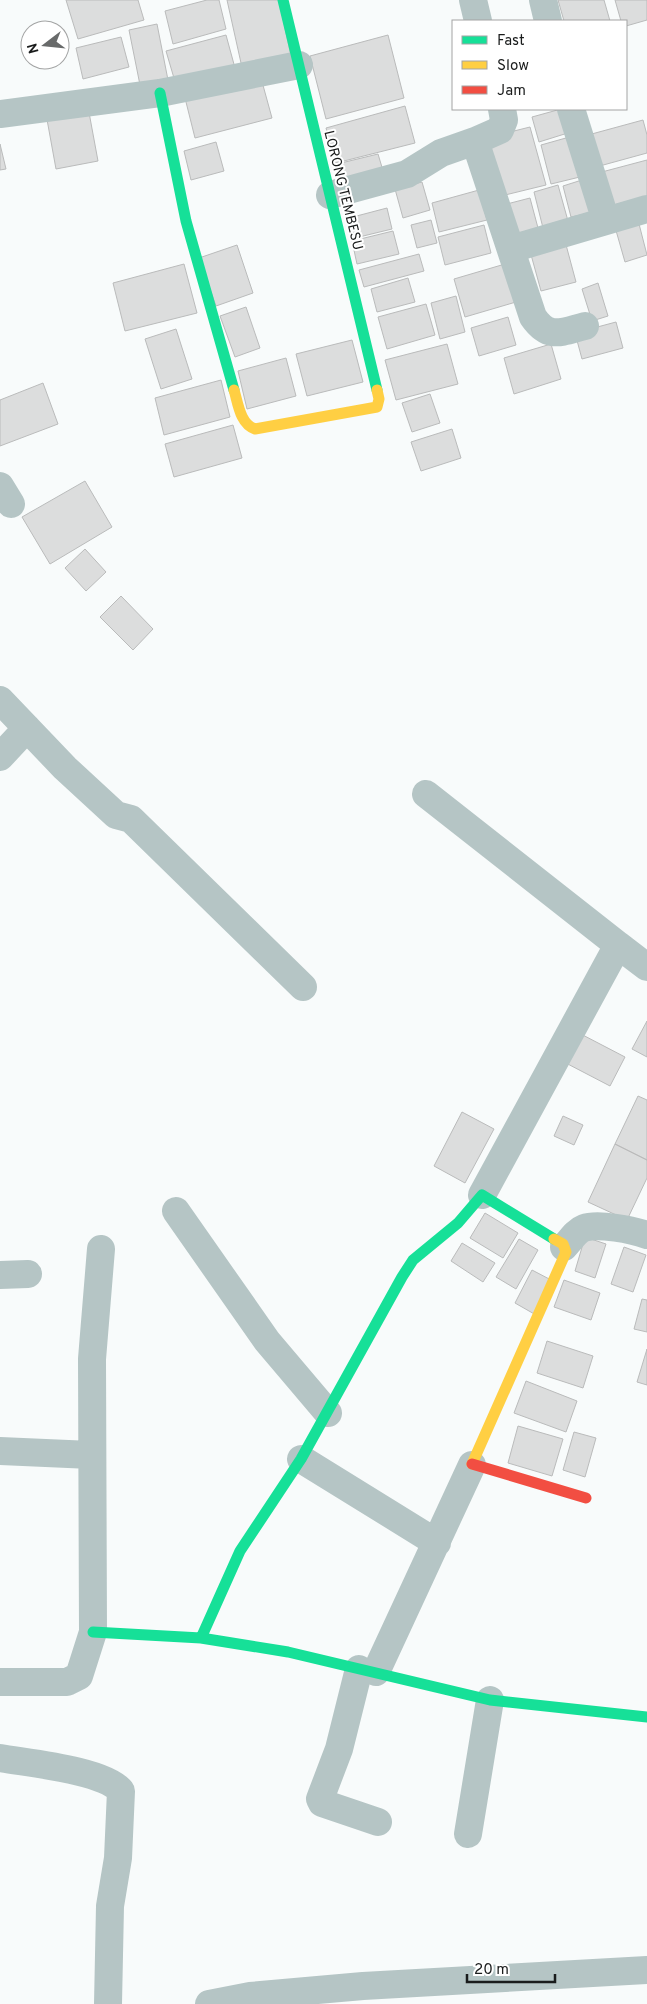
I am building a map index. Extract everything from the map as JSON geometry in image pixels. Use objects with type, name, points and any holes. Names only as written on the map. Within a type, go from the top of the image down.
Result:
[{"type":"street","name":"LORONG TEMBESU","points":[[160,93],[186,221],[241,415],[246,424],[255,429],[376,407],[379,402],[376,387],[283,0]]},
{"type":"street","points":[[473,0],[478,20]]},
{"type":"street","points":[[543,0],[548,20]]},
{"type":"street","points":[[0,114],[160,93],[298,66]]},
{"type":"street","points":[[330,195],[407,174],[441,153],[500,130],[504,120],[502,110]]},
{"type":"street","points":[[572,110],[606,220]]},
{"type":"street","points":[[475,141],[533,317],[541,328],[555,334],[585,326]]},
{"type":"street","points":[[511,249],[647,209]]},
{"type":"street","points":[[0,700],[116,815],[131,819],[303,987]]},
{"type":"street","points":[[0,757],[27,728]]},
{"type":"street","points":[[426,794],[647,967]]},
{"type":"street","points":[[201,1638],[240,1550],[301,1460],[413,1260],[458,1223],[482,1195],[618,945]]},
{"type":"street","points":[[378,1822],[322,1803],[320,1799],[367,1670],[437,1543],[566,1256],[563,1244],[482,1195]]},
{"type":"street","points":[[176,1211],[267,1341],[328,1413]]},
{"type":"street","points":[[564,1247],[577,1233],[585,1228],[636,1231],[647,1234]]},
{"type":"street","points":[[0,1682],[67,1682],[74,1680],[79,1676],[93,1632],[92,1359],[100,1249]]},
{"type":"street","points":[[0,1275],[28,1274]]},
{"type":"street","points":[[0,1451],[91,1455]]},
{"type":"street","points":[[301,1460],[437,1543]]},
{"type":"street","points":[[472,1465],[586,1498]]},
{"type":"street","points":[[93,1632],[201,1638],[288,1652],[490,1700],[647,1717]]},
{"type":"street","points":[[468,1834],[490,1700]]},
{"type":"street","points":[[0,1758],[86,1773],[107,1781],[121,1791],[118,1858],[110,1906],[108,2004]]},
{"type":"street","points":[[209,2004],[250,1996],[363,1986],[647,1970]]},
{"type":"building","points":[[66,0],[138,0],[144,20],[78,39]]},
{"type":"building","points":[[207,0],[219,0],[226,29],[173,44],[165,11]]},
{"type":"building","points":[[227,0],[279,0],[292,61],[243,72]]},
{"type":"building","points":[[558,0],[604,0],[610,20],[564,20]]},
{"type":"building","points":[[615,0],[647,0],[647,20],[627,26],[627,20],[621,20]]},
{"type":"building","points":[[157,24],[168,80],[140,85],[129,30]]},
{"type":"building","points":[[226,35],[235,68],[176,85],[166,51]]},
{"type":"building","points":[[388,35],[404,98],[326,119],[310,56]]},
{"type":"building","points":[[121,37],[129,67],[83,79],[76,48]]},
{"type":"building","points":[[261,78],[272,118],[195,138],[185,98]]},
{"type":"building","points":[[405,106],[415,143],[336,163],[326,128]]},
{"type":"building","points":[[88,107],[98,161],[56,169],[46,114]]},
{"type":"building","points":[[561,110],[571,132],[539,142],[532,117]]},
{"type":"building","points":[[643,120],[647,135],[647,153],[596,167],[588,135]]},
{"type":"building","points":[[530,127],[546,185],[501,196],[486,138]]},
{"type":"building","points":[[573,136],[584,176],[551,184],[541,145]]},
{"type":"building","points":[[216,142],[224,171],[191,180],[184,151]]},
{"type":"building","points":[[0,144],[6,169],[0,170]]},
{"type":"building","points":[[378,154],[384,174],[346,182],[341,163]]},
{"type":"building","points":[[647,160],[647,196],[607,207],[598,173]]},
{"type":"building","points":[[585,179],[594,212],[571,217],[563,186]]},
{"type":"building","points":[[422,182],[430,210],[403,218],[395,189]]},
{"type":"building","points":[[558,185],[568,221],[543,228],[534,192]]},
{"type":"building","points":[[479,190],[487,220],[439,232],[432,203]]},
{"type":"building","points":[[530,198],[538,228],[512,235],[503,205]]},
{"type":"building","points":[[387,208],[392,229],[355,238],[349,218]]},
{"type":"building","points":[[431,220],[437,243],[417,248],[411,225]]},
{"type":"building","points":[[638,220],[647,255],[625,262],[615,227]]},
{"type":"building","points":[[484,225],[491,253],[445,265],[438,237]]},
{"type":"building","points":[[393,231],[399,254],[357,264],[352,241]]},
{"type":"building","points":[[565,241],[576,282],[541,291],[530,251]]},
{"type":"building","points":[[237,245],[253,293],[216,306],[199,258]]},
{"type":"building","points":[[419,254],[424,271],[364,287],[359,270]]},
{"type":"building","points":[[184,264],[197,313],[125,331],[113,283]]},
{"type":"building","points":[[505,264],[516,302],[465,317],[454,279]]},
{"type":"building","points":[[408,278],[415,302],[377,312],[371,289]]},
{"type":"building","points":[[598,283],[608,316],[592,321],[582,289]]},
{"type":"building","points":[[456,296],[465,332],[440,339],[431,303]]},
{"type":"building","points":[[426,304],[435,335],[387,349],[378,317]]},
{"type":"building","points":[[246,307],[260,348],[235,357],[220,316]]},
{"type":"building","points":[[508,317],[516,345],[479,356],[471,328]]},
{"type":"building","points":[[616,322],[623,348],[582,359],[575,333]]},
{"type":"building","points":[[176,329],[192,379],[161,389],[145,339]]},
{"type":"building","points":[[352,340],[363,382],[307,396],[296,354]]},
{"type":"building","points":[[447,344],[458,384],[396,400],[385,360]]},
{"type":"building","points":[[551,344],[561,379],[514,394],[504,358]]},
{"type":"building","points":[[286,358],[296,396],[247,409],[238,371]]},
{"type":"building","points":[[221,380],[230,417],[164,435],[155,398]]},
{"type":"building","points":[[43,383],[58,424],[0,446],[0,400]]},
{"type":"building","points":[[430,394],[440,423],[412,432],[402,403]]},
{"type":"building","points":[[233,425],[242,458],[174,477],[165,444]]},
{"type":"building","points":[[452,429],[461,458],[421,471],[411,442]]},
{"type":"building","points":[[85,481],[112,527],[50,564],[22,517]]},
{"type":"building","points":[[85,549],[106,572],[86,591],[65,568]]},
{"type":"building","points":[[121,596],[153,629],[133,650],[100,617]]},
{"type":"building","points":[[647,1021],[647,1057],[632,1049]]},
{"type":"building","points":[[577,1032],[625,1057],[610,1086],[562,1061]]},
{"type":"building","points":[[638,1096],[647,1100],[647,1160],[615,1144]]},
{"type":"building","points":[[462,1112],[494,1129],[465,1183],[434,1166]]},
{"type":"building","points":[[563,1116],[583,1125],[574,1145],[554,1136]]},
{"type":"building","points":[[615,1144],[647,1160],[647,1178],[627,1220],[588,1202]]},
{"type":"building","points":[[485,1213],[518,1233],[503,1258],[470,1238]]},
{"type":"building","points":[[585,1237],[606,1244],[595,1278],[575,1271]]},
{"type":"building","points":[[519,1239],[538,1250],[516,1289],[496,1277]]},
{"type":"building","points":[[462,1243],[495,1263],[483,1282],[451,1261]]},
{"type":"building","points":[[624,1247],[646,1255],[633,1292],[611,1284]]},
{"type":"building","points":[[532,1270],[553,1281],[536,1315],[515,1303]]},
{"type":"building","points":[[564,1280],[600,1293],[591,1320],[554,1307]]},
{"type":"building","points":[[642,1299],[647,1300],[647,1332],[634,1329]]},
{"type":"building","points":[[547,1341],[593,1356],[583,1388],[537,1373]]},
{"type":"building","points":[[647,1349],[647,1385],[637,1382]]},
{"type":"building","points":[[526,1381],[577,1401],[566,1432],[514,1413]]},
{"type":"building","points":[[518,1426],[563,1439],[552,1476],[508,1463]]},
{"type":"building","points":[[574,1432],[596,1438],[585,1477],[563,1470]]},
{"type":"traffic: fast","points":[[283,0],[377,390]]},
{"type":"traffic: fast","points":[[160,93],[186,221],[234,390]]},
{"type":"traffic: fast","points":[[201,1638],[240,1551],[301,1459],[413,1260],[458,1223],[482,1195],[554,1239]]},
{"type":"traffic: fast","points":[[93,1632],[201,1638],[288,1652],[490,1700],[647,1717]]},
{"type":"traffic: slow","points":[[234,390],[243,418],[246,423],[255,429],[377,407],[379,399],[377,390]]},
{"type":"traffic: slow","points":[[472,1464],[566,1252],[563,1244],[554,1239]]},
{"type":"traffic: jam","points":[[472,1464],[586,1498]]}]
